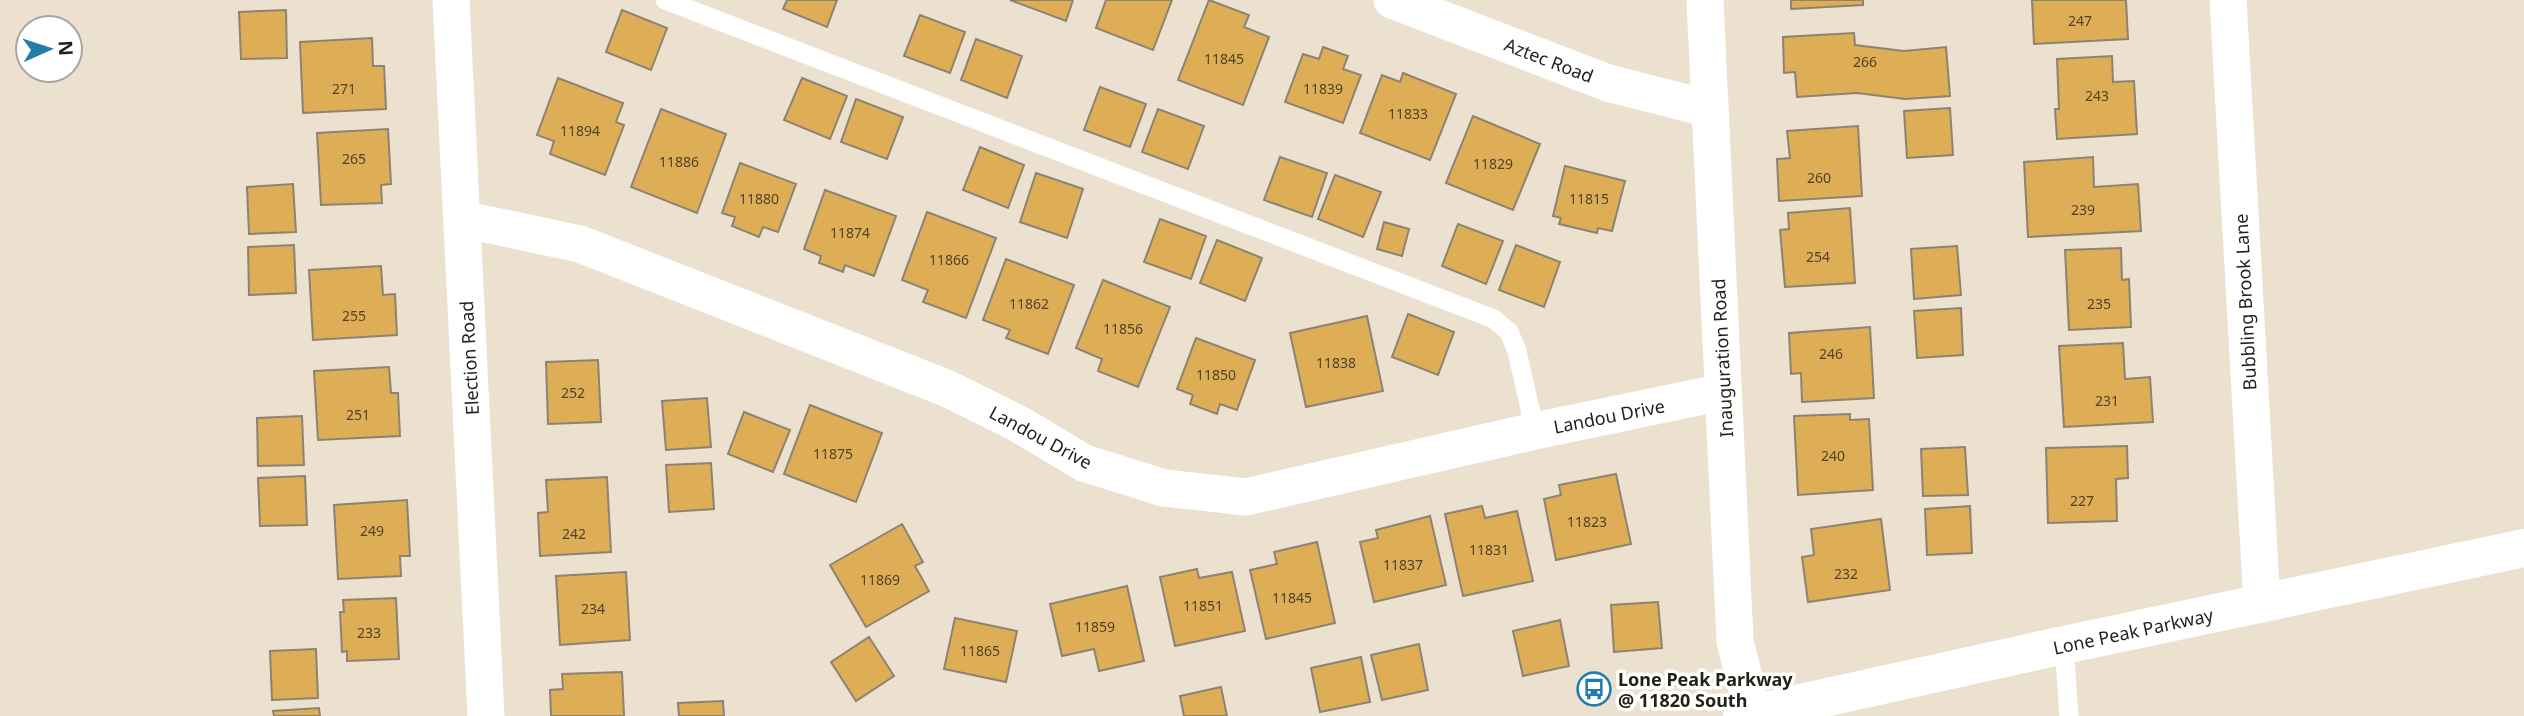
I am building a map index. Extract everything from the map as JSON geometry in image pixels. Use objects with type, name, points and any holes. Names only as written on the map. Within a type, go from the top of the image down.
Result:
[{"type":"main road","name":"Lone Peak Parkway","points":[[1748,715],[2524,548]]},
{"type":"street","name":"Election Road","points":[[452,0],[486,716]]},
{"type":"street","name":"Aztec Road","points":[[1392,0],[1608,83],[1710,108]]},
{"type":"street","name":"Inauguration Road","points":[[1705,0],[1735,641],[1748,715]]},
{"type":"street","name":"Bubbling Brook Lane","points":[[2228,0],[2262,604]]},
{"type":"street","name":"Landou Drive","points":[[462,219],[580,244],[946,388],[1017,423],[1084,463],[1164,488],[1246,497],[1535,430],[1723,392]]},
{"type":"lane","points":[[665,0],[1494,319],[1509,332],[1517,351],[1535,430]]},
{"type":"lane","points":[[2064,645],[2068,716]]},
{"type":"building","points":[[787,0],[837,0],[827,27],[783,9]]},
{"type":"building","points":[[1010,0],[1073,0],[1066,21]]},
{"type":"building","points":[[1106,0],[1172,0],[1153,50],[1096,28]]},
{"type":"building","points":[[1209,0],[1249,15],[1244,27],[1269,37],[1243,105],[1178,80]]},
{"type":"building","points":[[1791,0],[1863,0],[1863,5],[1791,9]]},
{"type":"building","points":[[2032,0],[2126,0],[2128,39],[2034,44]]},
{"type":"building","points":[[286,10],[287,58],[241,59],[239,12]]},
{"type":"building","points":[[622,10],[667,28],[651,70],[606,52]]},
{"type":"building","points":[[920,15],[965,32],[950,73],[904,56]]},
{"type":"building","points":[[1854,33],[1855,45],[1904,51],[1946,47],[1950,96],[1905,99],[1857,93],[1797,97],[1795,72],[1784,73],[1783,37]]},
{"type":"building","points":[[372,38],[373,66],[384,66],[386,109],[303,113],[300,42]]},
{"type":"building","points":[[976,39],[1022,56],[1007,98],[961,80]]},
{"type":"building","points":[[1323,47],[1348,56],[1343,69],[1361,75],[1343,123],[1285,102],[1303,54],[1319,59]]},
{"type":"building","points":[[2112,56],[2113,82],[2134,81],[2137,134],[2057,139],[2057,59]]},
{"type":"building","points":[[1403,73],[1456,94],[1430,160],[1360,133],[1382,75],[1400,82]]},
{"type":"building","points":[[558,78],[623,103],[616,122],[624,125],[605,175],[550,154],[554,141],[537,135]]},
{"type":"building","points":[[802,78],[847,96],[830,139],[784,120]]},
{"type":"building","points":[[1100,87],[1146,104],[1130,147],[1084,130]]},
{"type":"building","points":[[856,99],[903,117],[887,159],[841,142]]},
{"type":"building","points":[[1950,108],[1953,155],[1907,158],[1904,111]]},
{"type":"building","points":[[661,109],[726,134],[697,213],[631,187]]},
{"type":"building","points":[[1158,109],[1204,126],[1188,169],[1142,152]]},
{"type":"building","points":[[1473,116],[1540,144],[1513,210],[1446,183]]},
{"type":"building","points":[[1858,126],[1862,196],[1779,201],[1777,159],[1790,158],[1787,131]]},
{"type":"building","points":[[388,129],[391,184],[381,185],[382,203],[321,205],[317,133]]},
{"type":"building","points":[[980,147],[1024,165],[1008,208],[963,190]]},
{"type":"building","points":[[1280,157],[1327,173],[1312,217],[1264,200]]},
{"type":"building","points":[[2093,157],[2094,187],[2138,184],[2141,231],[2028,237],[2024,162]]},
{"type":"building","points":[[740,163],[796,184],[778,232],[763,227],[759,237],[732,226],[735,217],[722,213]]},
{"type":"building","points":[[1565,166],[1625,181],[1612,231],[1598,228],[1597,233],[1559,224],[1561,218],[1553,216]]},
{"type":"building","points":[[1036,173],[1083,189],[1067,238],[1020,222]]},
{"type":"building","points":[[1335,175],[1381,192],[1363,237],[1318,219]]},
{"type":"building","points":[[293,184],[296,232],[249,234],[247,187]]},
{"type":"building","points":[[825,190],[896,216],[874,276],[845,265],[843,272],[819,263],[821,256],[804,249]]},
{"type":"building","points":[[1850,208],[1855,283],[1785,287],[1780,230],[1789,229],[1788,213]]},
{"type":"building","points":[[927,212],[996,238],[966,318],[923,302],[928,290],[902,280]]},
{"type":"building","points":[[1160,219],[1206,236],[1191,279],[1144,262]]},
{"type":"building","points":[[1384,222],[1409,229],[1402,256],[1377,249]]},
{"type":"building","points":[[1458,224],[1503,241],[1486,284],[1442,266]]},
{"type":"building","points":[[1217,240],[1262,258],[1245,301],[1200,283]]},
{"type":"building","points":[[294,245],[296,293],[249,295],[248,247]]},
{"type":"building","points":[[1516,245],[1560,262],[1544,307],[1499,290]]},
{"type":"building","points":[[1957,246],[1961,295],[1914,299],[1911,249]]},
{"type":"building","points":[[2121,248],[2122,280],[2129,279],[2131,327],[2069,330],[2065,250]]},
{"type":"building","points":[[1006,259],[1074,285],[1048,354],[1006,338],[1010,330],[983,320]]},
{"type":"building","points":[[381,266],[383,295],[395,294],[397,335],[313,340],[309,270]]},
{"type":"building","points":[[1103,280],[1170,307],[1138,387],[1098,371],[1102,359],[1076,348]]},
{"type":"building","points":[[1961,308],[1963,355],[1917,358],[1914,311]]},
{"type":"building","points":[[1408,314],[1454,332],[1438,375],[1392,357]]},
{"type":"building","points":[[1367,316],[1383,391],[1306,407],[1290,333]]},
{"type":"building","points":[[1870,327],[1874,398],[1802,402],[1801,373],[1791,374],[1789,333]]},
{"type":"building","points":[[1196,338],[1255,360],[1237,410],[1220,404],[1217,414],[1190,404],[1193,395],[1177,389]]},
{"type":"building","points":[[2123,343],[2125,379],[2150,377],[2153,422],[2064,427],[2059,346]]},
{"type":"building","points":[[598,360],[601,422],[548,424],[546,362]]},
{"type":"building","points":[[389,367],[391,393],[398,393],[400,436],[318,440],[314,371]]},
{"type":"building","points":[[707,398],[711,447],[666,450],[662,401]]},
{"type":"building","points":[[810,405],[882,433],[856,502],[784,474]]},
{"type":"building","points":[[744,412],[790,430],[773,472],[728,454]]},
{"type":"building","points":[[1850,414],[1850,420],[1869,419],[1873,490],[1798,495],[1794,416]]},
{"type":"building","points":[[302,416],[304,465],[258,466],[257,418]]},
{"type":"building","points":[[2127,446],[2128,478],[2116,479],[2117,521],[2048,523],[2046,448]]},
{"type":"building","points":[[1965,447],[1968,495],[1923,496],[1921,449]]},
{"type":"building","points":[[711,463],[714,509],[669,512],[666,465]]},
{"type":"building","points":[[1616,474],[1631,544],[1556,560],[1544,499],[1561,495],[1559,485]]},
{"type":"building","points":[[305,476],[307,525],[260,526],[258,478]]},
{"type":"building","points":[[607,477],[611,552],[540,556],[538,513],[548,512],[546,480]]},
{"type":"building","points":[[407,500],[410,556],[400,556],[401,576],[338,579],[334,505]]},
{"type":"building","points":[[1482,506],[1485,518],[1517,511],[1533,581],[1463,596],[1445,514]]},
{"type":"building","points":[[1970,506],[1972,553],[1927,555],[1925,509]]},
{"type":"building","points":[[1430,516],[1446,585],[1374,602],[1360,542],[1378,538],[1376,530]]},
{"type":"building","points":[[1881,519],[1890,590],[1808,602],[1802,557],[1814,555],[1811,529]]},
{"type":"building","points":[[902,524],[923,562],[915,566],[929,591],[866,627],[830,565]]},
{"type":"building","points":[[1317,542],[1335,623],[1266,639],[1250,570],[1277,564],[1274,552]]},
{"type":"building","points":[[1197,569],[1199,578],[1232,572],[1245,631],[1175,646],[1160,577]]},
{"type":"building","points":[[626,572],[630,640],[560,645],[556,576]]},
{"type":"building","points":[[1127,586],[1144,661],[1099,671],[1094,649],[1062,656],[1050,604]]},
{"type":"building","points":[[396,598],[399,659],[347,661],[347,651],[342,652],[340,612],[344,612],[343,600]]},
{"type":"building","points":[[1658,602],[1662,648],[1614,652],[1611,605]]},
{"type":"building","points":[[955,618],[1017,631],[1006,682],[944,669]]},
{"type":"building","points":[[1560,620],[1569,666],[1523,676],[1513,631]]},
{"type":"building","points":[[869,637],[894,676],[856,701],[831,662]]},
{"type":"building","points":[[1419,644],[1428,690],[1382,700],[1371,655]]},
{"type":"building","points":[[316,649],[318,698],[272,700],[270,651]]},
{"type":"building","points":[[1361,657],[1370,702],[1320,712],[1311,668]]},
{"type":"building","points":[[622,672],[624,716],[551,716],[550,690],[563,689],[562,674]]},
{"type":"building","points":[[1221,687],[1227,716],[1184,716],[1180,696]]},
{"type":"building","points":[[723,701],[724,716],[679,716],[678,703]]},
{"type":"building","points":[[319,708],[320,716],[274,716],[273,711]]},
{"type":"place","name":"Lone Peak Parkway @ 11820 South","points":[[1594,689]]}]
